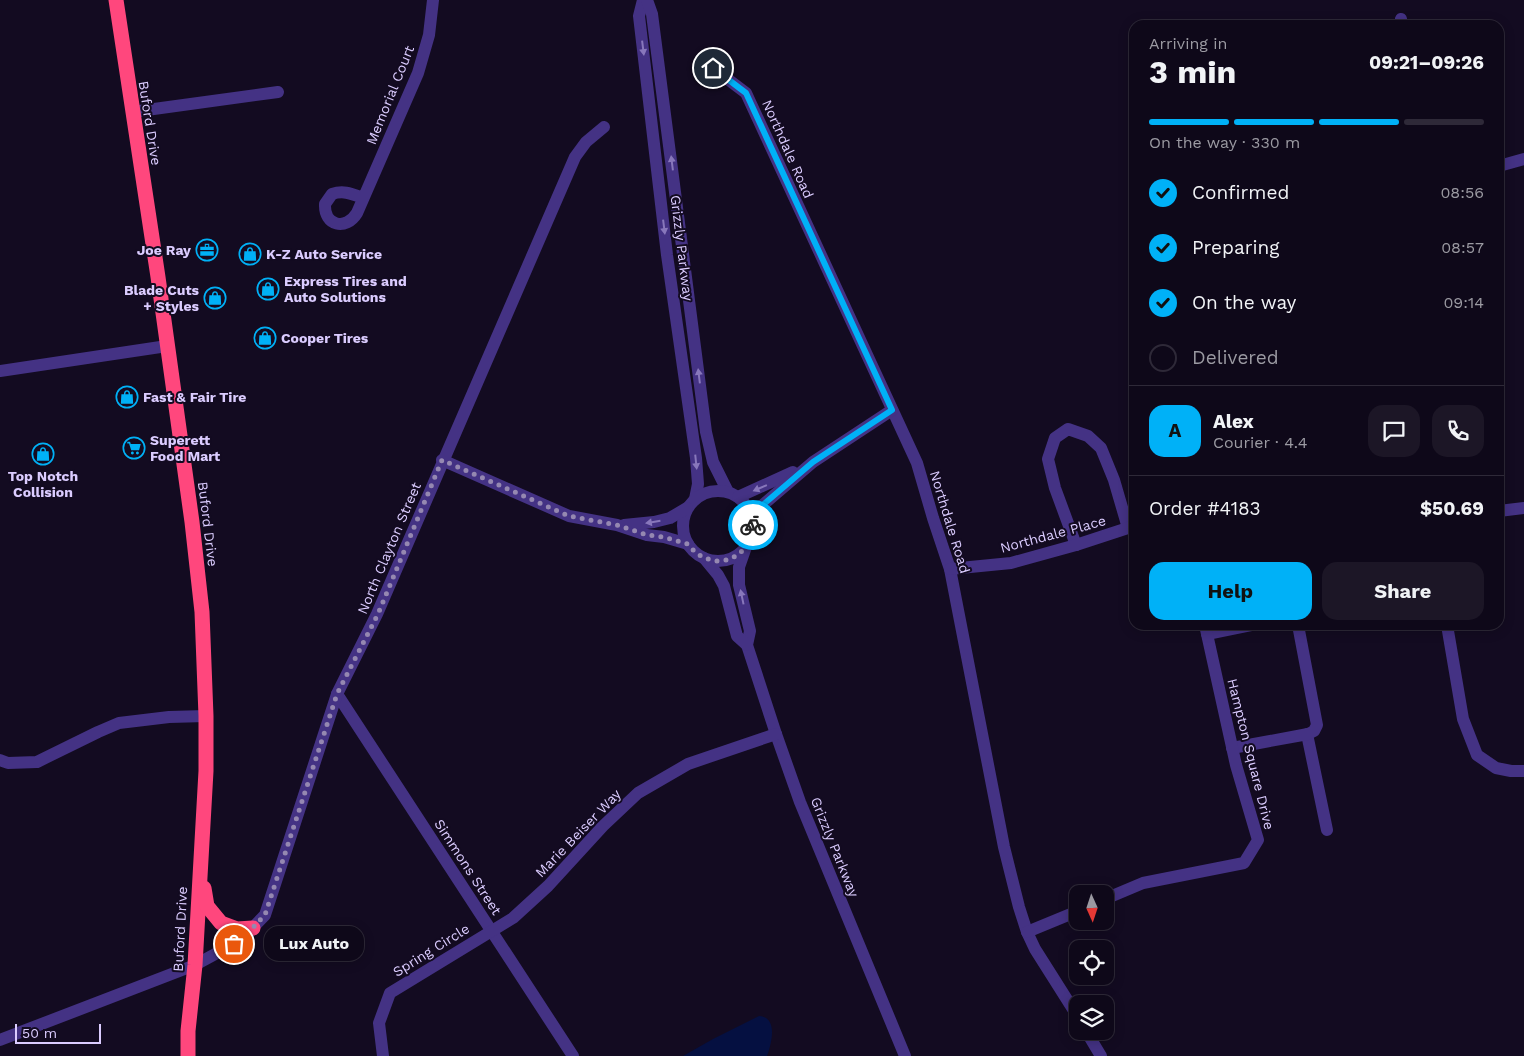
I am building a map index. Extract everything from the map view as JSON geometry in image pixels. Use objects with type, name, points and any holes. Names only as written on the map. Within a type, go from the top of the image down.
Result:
[{"type":"highway","name":"Buford Drive","points":[[116,0],[158,277],[202,612],[206,771],[195,965],[188,1031],[188,1056]]},
{"type":"highway","points":[[200,871],[207,906],[218,920],[227,926],[237,929],[253,928]]},
{"type":"street","name":"Memorial Court","points":[[363,198],[418,73],[430,35],[433,0]]},
{"type":"street","name":"Grizzly Parkway","points":[[645,0],[652,14],[706,432],[713,462],[733,495]]},
{"type":"street","name":"Grizzly Parkway","points":[[645,0],[639,16],[668,255],[696,458],[698,484],[691,504]]},
{"type":"street","name":"Northdale Road","points":[[713,68],[746,93],[917,462],[950,569],[1004,848],[1027,932],[1035,949],[1069,1003]]},
{"type":"street","points":[[132,112],[278,92]]},
{"type":"street","name":"North Clayton Street","points":[[0,1040],[195,965],[241,940],[265,915],[337,694],[378,614],[442,460],[575,157],[586,142],[604,127]]},
{"type":"street","points":[[1504,165],[1524,159]]},
{"type":"street","points":[[0,371],[167,346]]},
{"type":"street","points":[[733,495],[770,484],[813,462],[892,410]]},
{"type":"street","points":[[1076,545],[1055,488],[1048,459],[1055,438],[1068,429],[1088,436],[1101,448],[1129,521]]},
{"type":"street","points":[[442,460],[569,516],[617,525],[647,535],[664,537],[688,544]]},
{"type":"street","points":[[751,515],[813,462]]},
{"type":"street","points":[[617,525],[654,522],[670,518],[705,493],[716,491],[733,495],[746,505],[751,515],[753,526],[751,537],[746,547],[738,555],[727,560],[716,561],[704,558],[695,552],[688,544],[682,526],[691,504]]},
{"type":"street","points":[[1504,510],[1524,508]]},
{"type":"street","name":"Northdale Place","points":[[950,569],[1011,563],[1129,528]]},
{"type":"street","name":"Grizzly Parkway","points":[[746,547],[739,567],[739,585],[750,631],[748,645],[776,734],[829,874],[905,1056]]},
{"type":"street","name":"Grizzly Parkway","points":[[704,558],[718,575],[724,586],[737,636],[748,645]]},
{"type":"street","name":"Hampton Square Drive","points":[[1114,894],[1143,883],[1244,863],[1258,840],[1232,748],[1206,630]]},
{"type":"street","points":[[1232,748],[1307,734],[1314,731],[1317,725],[1299,630]]},
{"type":"street","points":[[1448,630],[1463,719],[1477,756],[1496,768],[1524,771]]},
{"type":"street","name":"Simmons Street","points":[[337,694],[573,1056]]},
{"type":"street","points":[[0,760],[8,763],[37,762],[118,723],[169,716],[206,716]]},
{"type":"street","name":"Marie Beiser Way","points":[[492,930],[513,918],[548,886],[603,826],[638,793],[688,764],[776,734]]},
{"type":"street","points":[[1307,734],[1327,830]]},
{"type":"street","points":[[1027,932],[1069,915]]},
{"type":"street","name":"Spring Circle","points":[[383,1056],[379,1023],[390,993],[492,930]]},
{"type":"street","points":[[1091,1040],[1101,1056]]},
{"type":"shaded area","points":[[759,1016],[769,1021],[771,1026],[772,1039],[767,1056],[683,1056],[713,1039]]},
{"type":"way so far","points":[[234,944],[241,940],[265,915],[337,694],[378,614],[442,460],[569,516],[617,525],[647,535],[664,537],[688,544],[704,558],[716,561],[727,560],[738,555],[746,547],[751,537],[753,525]]},
{"type":"place","name":"Joe Ray","points":[[207,250]]},
{"type":"place","name":"K-Z Auto Service","points":[[250,254]]},
{"type":"place","name":"Express Tires and Auto Solutions","points":[[268,289]]},
{"type":"place","name":"Blade Cuts + Styles","points":[[215,298]]},
{"type":"place","name":"Cooper Tires","points":[[265,338]]},
{"type":"place","name":"Fast & Fair Tire","points":[[127,397]]},
{"type":"place","name":"Superett Food Mart","points":[[134,448]]},
{"type":"place","name":"Top Notch Collision","points":[[43,454]]},
{"type":"place","name":"Lux Auto","points":[[234,944]]},
{"type":"route","points":[[713,68],[746,93],[892,410],[813,462],[751,515],[753,525]]}]
